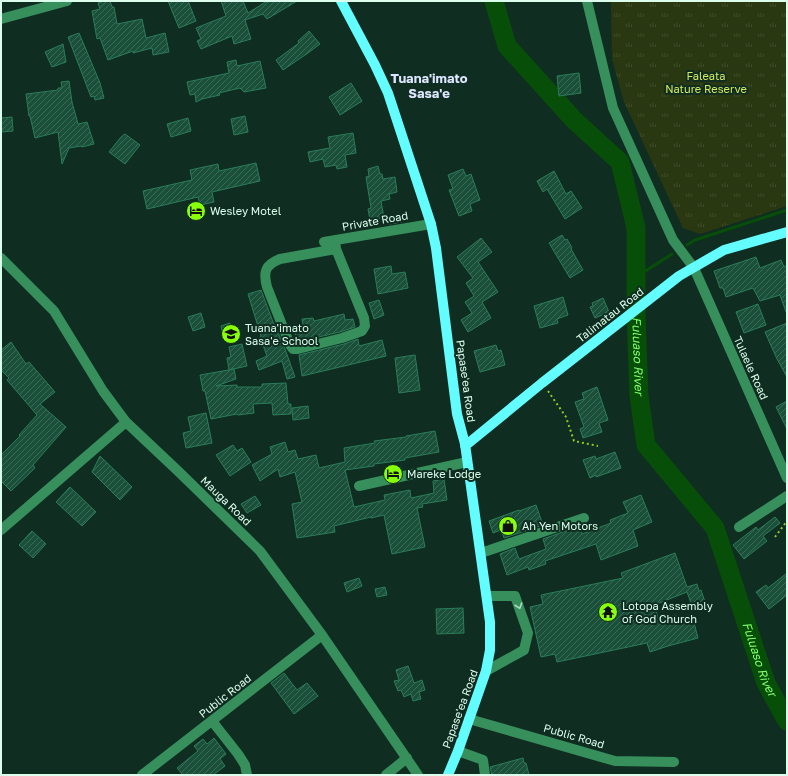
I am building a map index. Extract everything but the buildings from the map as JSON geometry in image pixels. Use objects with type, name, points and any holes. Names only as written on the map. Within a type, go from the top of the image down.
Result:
[{"type":"main road","name":"Papase'ea Road","points":[[341,1],[388,92],[431,224],[436,248],[457,414],[465,446],[487,596],[490,622],[490,650],[486,671],[448,775]]},
{"type":"main road","name":"Talimatau Road","points":[[465,446],[542,383],[679,276],[724,250],[787,232]]},
{"type":"street","points":[[1,19],[67,1]]},
{"type":"street","name":"Tulaele Road","points":[[587,1],[613,108],[673,240],[694,268],[787,478]]},
{"type":"street","name":"Private Road","points":[[324,242],[335,245],[431,224]]},
{"type":"street","points":[[335,245],[364,318],[365,326],[362,331],[342,338],[293,349],[290,345],[267,287],[265,279],[267,267],[280,259],[335,245]]},
{"type":"street","name":"Mauga Road","points":[[1,258],[54,311],[103,392],[126,422],[184,476],[260,551],[322,635],[418,775]]},
{"type":"street","points":[[1,530],[126,422]]},
{"type":"street","points":[[359,486],[467,462]]},
{"type":"street","points":[[739,527],[787,496]]},
{"type":"street","points":[[481,553],[584,518]]},
{"type":"street","points":[[486,671],[524,650],[528,633],[515,596],[487,596]]},
{"type":"street","name":"Public Road","points":[[142,775],[322,635]]},
{"type":"street","name":"Public Road","points":[[469,719],[615,761],[674,762]]},
{"type":"street","points":[[212,720],[238,754],[245,765],[247,775]]},
{"type":"street","points":[[458,751],[483,760],[485,775]]},
{"type":"street","points":[[386,775],[407,758]]},
{"type":"path","points":[[542,383],[566,417],[574,441],[598,446]]},
{"type":"path","points":[[775,537],[787,521]]},
{"type":"green space","name":"Faleata Nature Reserve","points":[[611,1],[787,1],[787,206],[700,234],[683,228],[624,102],[612,59]]},
{"type":"waterway","name":"Fuluaso River","points":[[494,1],[507,46],[574,120],[620,162],[636,228],[636,313],[639,396],[646,445],[715,528],[766,683],[787,721]]},
{"type":"waterway","points":[[687,245],[695,240],[787,210]]},
{"type":"waterway","points":[[636,277],[672,254]]},
{"type":"place","name":"Wesley Motel","points":[[196,211]]},
{"type":"place","name":"Tuana'imato Sasa'e School","points":[[231,334]]},
{"type":"place","name":"Mareke Lodge","points":[[393,474]]},
{"type":"place","name":"Ah Yen Motors","points":[[508,526]]},
{"type":"place","name":"Lotopa Assembly of God Church","points":[[608,612]]},
{"type":"district","name":"Tuana'imato Sasa'e","points":[[429,86]]}]
